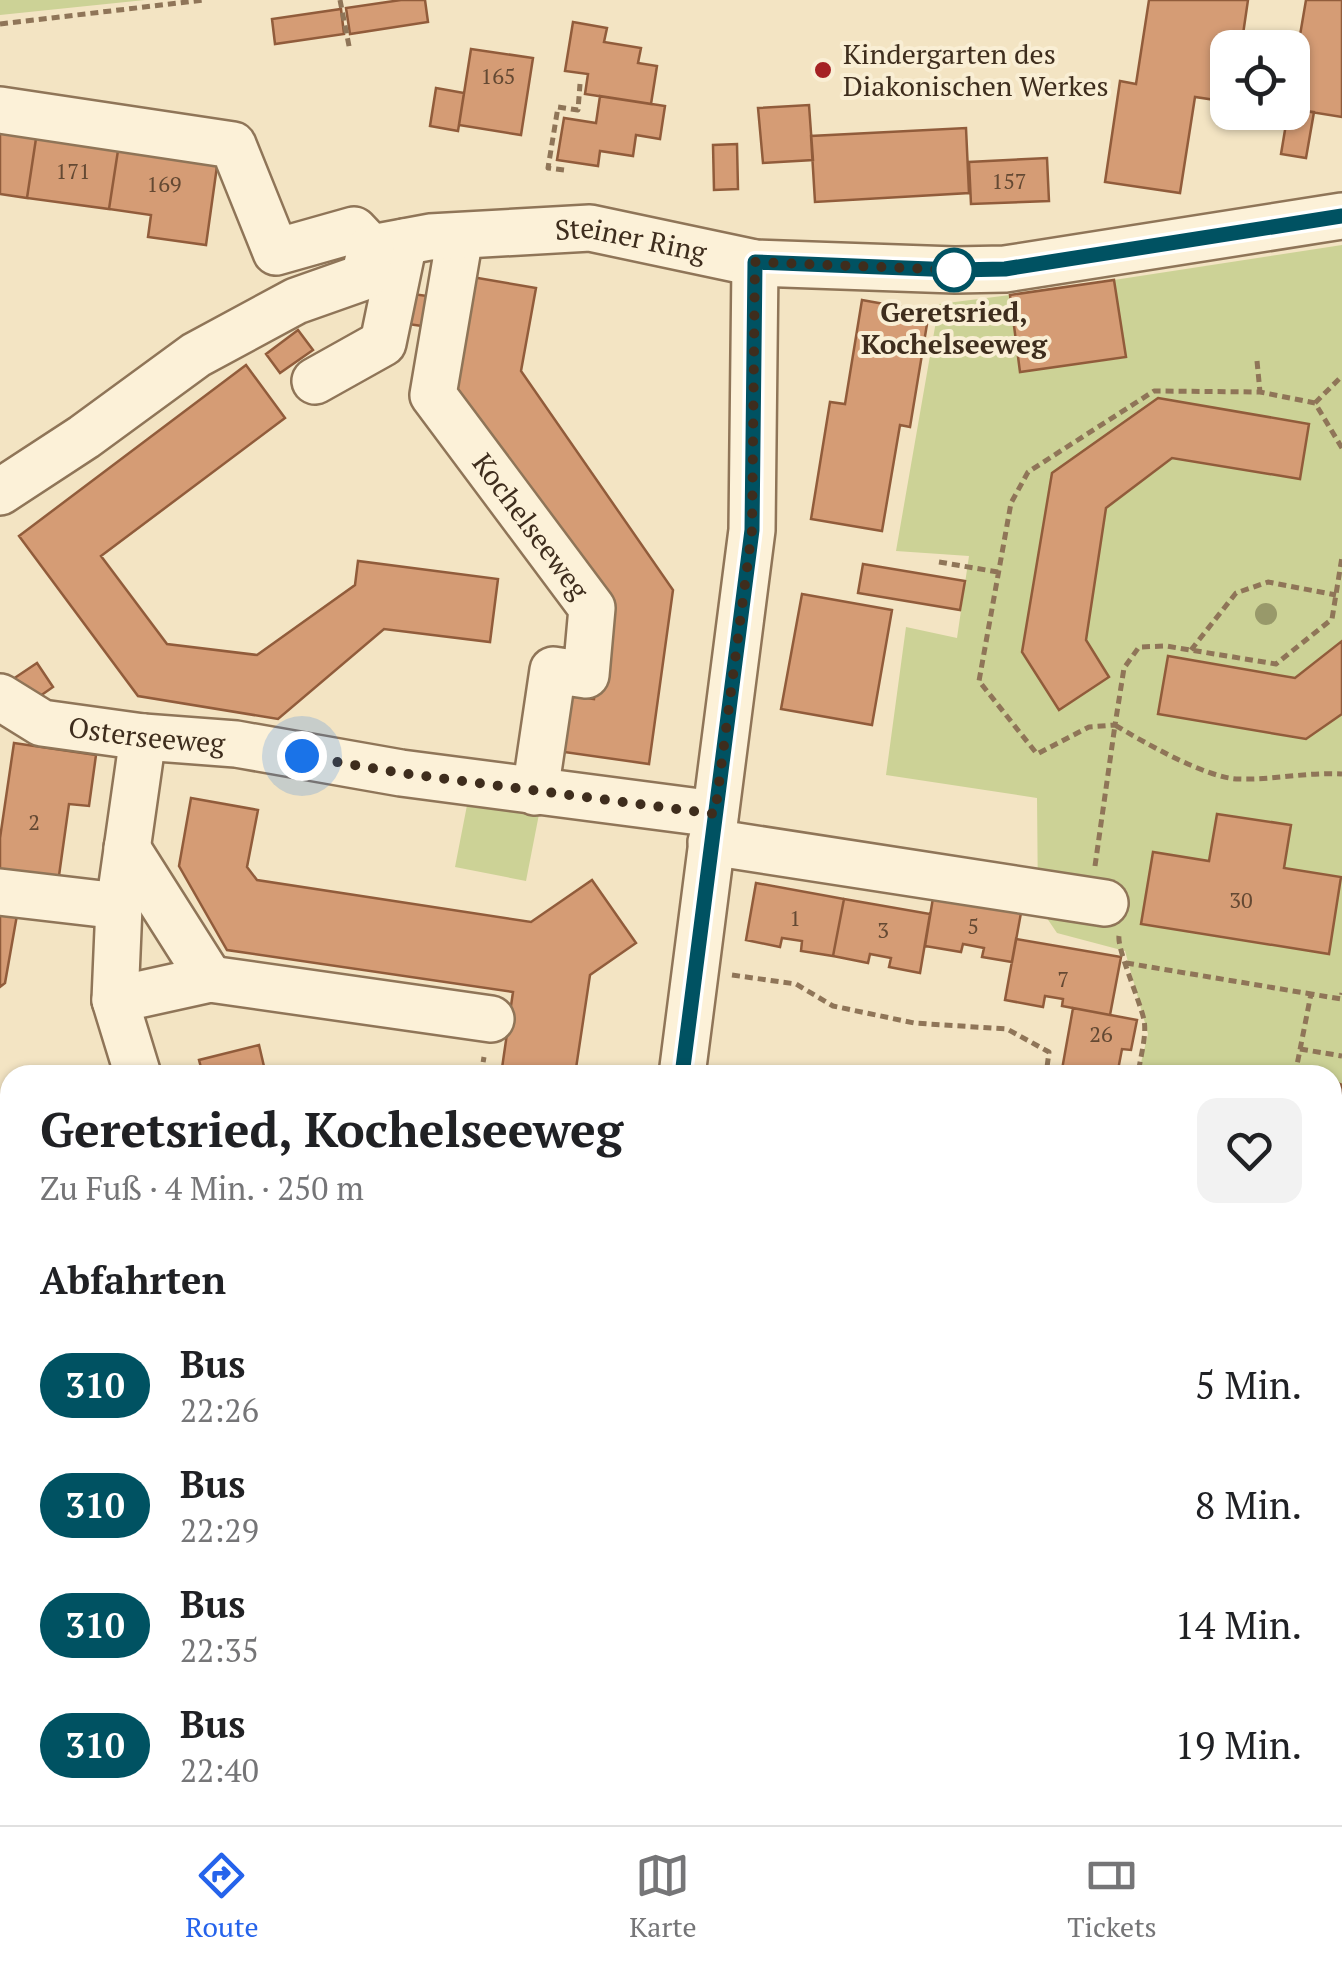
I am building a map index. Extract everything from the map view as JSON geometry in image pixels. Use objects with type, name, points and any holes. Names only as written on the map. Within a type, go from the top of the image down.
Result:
[{"type":"street","points":[[0,110],[233,145],[276,252],[354,230],[387,245]]},
{"type":"street","name":"Steiner Ring","points":[[387,245],[590,228],[755,262],[1005,269],[1342,216]]},
{"type":"street","name":"Kochelseeweg","points":[[460,236],[432,395],[592,608],[586,675],[553,670],[535,792]]},
{"type":"street","points":[[315,381],[383,343],[387,245]]},
{"type":"street","points":[[0,492],[84,438],[196,356],[296,301],[364,276],[387,245]]},
{"type":"street","points":[[683,1065],[752,530],[755,262]]},
{"type":"street","name":"Osterseeweg","points":[[0,697],[42,723],[143,738],[236,744],[535,792],[1104,903]]},
{"type":"street","points":[[135,1065],[115,1000],[119,906],[143,738]]},
{"type":"street","points":[[128,848],[210,978]]},
{"type":"street","points":[[0,892],[119,906]]},
{"type":"street","points":[[115,1000],[210,978],[491,1019]]},
{"type":"path","points":[[0,24],[204,0]]},
{"type":"path","points":[[340,0],[350,52]]},
{"type":"path","points":[[564,170],[548,168],[558,106],[578,110],[580,84]]},
{"type":"path","points":[[1257,361],[1260,392]]},
{"type":"path","points":[[1315,403],[1342,376]]},
{"type":"path","points":[[1342,448],[1315,403],[1260,392],[1154,391],[1028,472],[1011,503],[979,682],[1037,754],[1088,726],[1116,725],[1161,752],[1234,780],[1342,774]]},
{"type":"path","points":[[1139,1065],[1145,1025],[1118,944],[1120,928],[1104,903],[1094,862],[1124,668],[1139,647],[1192,650],[1276,664],[1332,619],[1342,557]]},
{"type":"path","points":[[939,562],[998,572]]},
{"type":"path","points":[[1192,650],[1236,592],[1268,582],[1336,594]]},
{"type":"path","points":[[1126,964],[1311,994],[1341,998],[1342,993]]},
{"type":"path","points":[[694,970],[796,984],[833,1006],[914,1023],[1007,1029],[1049,1052],[1047,1065]]},
{"type":"path","points":[[1297,1065],[1311,994]]},
{"type":"path","points":[[1300,1049],[1342,1056]]},
{"type":"green space","points":[[0,0],[145,0],[0,15]]},
{"type":"green space","points":[[1342,245],[1342,1065],[1140,1065],[1148,1034],[1125,951],[1057,933],[1038,905],[1037,798],[886,775],[906,627],[957,638],[969,556],[896,551],[939,304],[1010,295],[1021,372],[1125,358],[1114,280]]},
{"type":"green space","points":[[469,795],[540,809],[526,881],[455,867]]},
{"type":"building","points":[[425,0],[428,22],[350,34],[346,8]]},
{"type":"building","points":[[1149,0],[1248,0],[1244,30],[1210,30],[1210,99],[1195,97],[1180,193],[1105,182],[1120,81],[1136,84]]},
{"type":"building","points":[[1306,0],[1342,0],[1342,117],[1310,112],[1310,30],[1301,30]]},
{"type":"building","points":[[341,9],[344,34],[275,44],[272,19]]},
{"type":"building","points":[[573,22],[607,28],[604,42],[641,48],[638,63],[657,66],[651,104],[585,94],[588,74],[565,71]]},
{"type":"building","points":[[471,49],[533,58],[521,135],[459,125]]},
{"type":"building","points":[[436,88],[464,93],[458,131],[430,126]]},
{"type":"building","points":[[600,96],[665,106],[660,139],[636,135],[633,156],[600,151],[598,166],[557,160],[564,118],[596,123]]},
{"type":"building","points":[[809,105],[813,160],[763,163],[758,108]]},
{"type":"building","points":[[1310,111],[1314,112],[1306,158],[1281,154],[1285,130],[1310,130]]},
{"type":"building","points":[[0,127],[37,132],[27,198],[0,194]]},
{"type":"building","points":[[966,128],[969,193],[815,202],[811,136]]},
{"type":"building","points":[[37,132],[119,144],[109,209],[27,198]]},
{"type":"building","points":[[119,144],[218,159],[206,245],[148,237],[151,215],[109,209]]},
{"type":"building","points":[[737,144],[738,189],[714,190],[713,145]]},
{"type":"building","points":[[1047,158],[1049,201],[971,204],[969,162]]},
{"type":"building","points":[[466,276],[536,288],[521,371],[673,590],[649,764],[557,751],[565,695],[594,699],[607,605],[446,389]]},
{"type":"building","points":[[1114,280],[1126,357],[1020,372],[1010,295]]},
{"type":"building","points":[[413,294],[434,297],[429,327],[408,324]]},
{"type":"building","points":[[862,300],[929,312],[910,427],[900,425],[882,531],[811,519],[830,402],[845,404]]},
{"type":"building","points":[[298,330],[313,350],[280,373],[266,354]]},
{"type":"building","points":[[246,365],[285,418],[101,556],[167,644],[257,655],[355,585],[358,561],[498,579],[490,642],[384,629],[278,719],[138,696],[19,536]]},
{"type":"building","points":[[1158,398],[1309,424],[1300,479],[1172,458],[1106,508],[1086,640],[1109,677],[1059,710],[1022,652],[1052,473]]},
{"type":"building","points":[[863,564],[965,581],[960,610],[858,593]]},
{"type":"building","points":[[802,594],[892,610],[872,725],[781,709]]},
{"type":"building","points":[[1342,641],[1342,714],[1306,739],[1158,714],[1168,656],[1295,678]]},
{"type":"building","points":[[37,663],[53,687],[30,703],[13,679]]},
{"type":"building","points":[[14,743],[96,755],[89,806],[69,804],[57,890],[0,882],[0,838]]},
{"type":"building","points":[[191,798],[258,810],[247,867],[257,880],[531,922],[592,880],[636,943],[590,975],[576,1065],[502,1065],[513,992],[227,950],[179,866]]},
{"type":"building","points":[[1217,814],[1291,825],[1284,868],[1341,877],[1329,954],[1141,924],[1153,852],[1209,861]]},
{"type":"building","points":[[756,883],[844,899],[833,956],[801,951],[802,941],[782,938],[780,947],[746,940]]},
{"type":"building","points":[[935,886],[1023,902],[1012,962],[982,957],[984,948],[963,944],[961,952],[925,946]]},
{"type":"building","points":[[844,899],[930,914],[920,973],[889,967],[891,958],[870,954],[868,963],[833,956]]},
{"type":"building","points":[[0,912],[17,915],[5,983],[0,987]]},
{"type":"building","points":[[1016,939],[1121,957],[1110,1015],[1062,1006],[1063,999],[1045,996],[1043,1007],[1005,1000]]},
{"type":"building","points":[[1073,1008],[1137,1020],[1131,1050],[1122,1049],[1119,1065],[1063,1065]]},
{"type":"building","points":[[259,1045],[264,1065],[200,1065],[199,1060]]},
{"type":"bus line","name":"310","points":[[683,1065],[752,530],[755,262],[1005,269],[1342,216]]},
{"type":"place","name":"Kindergarten des Diakonischen Werkes","points":[[823,70]]},
{"type":"place","name":"Geretsried, Kochelseeweg","points":[[954,270]]},
{"type":"route","points":[[302,756],[401,773],[715,814],[752,530],[755,262],[954,270]]}]
